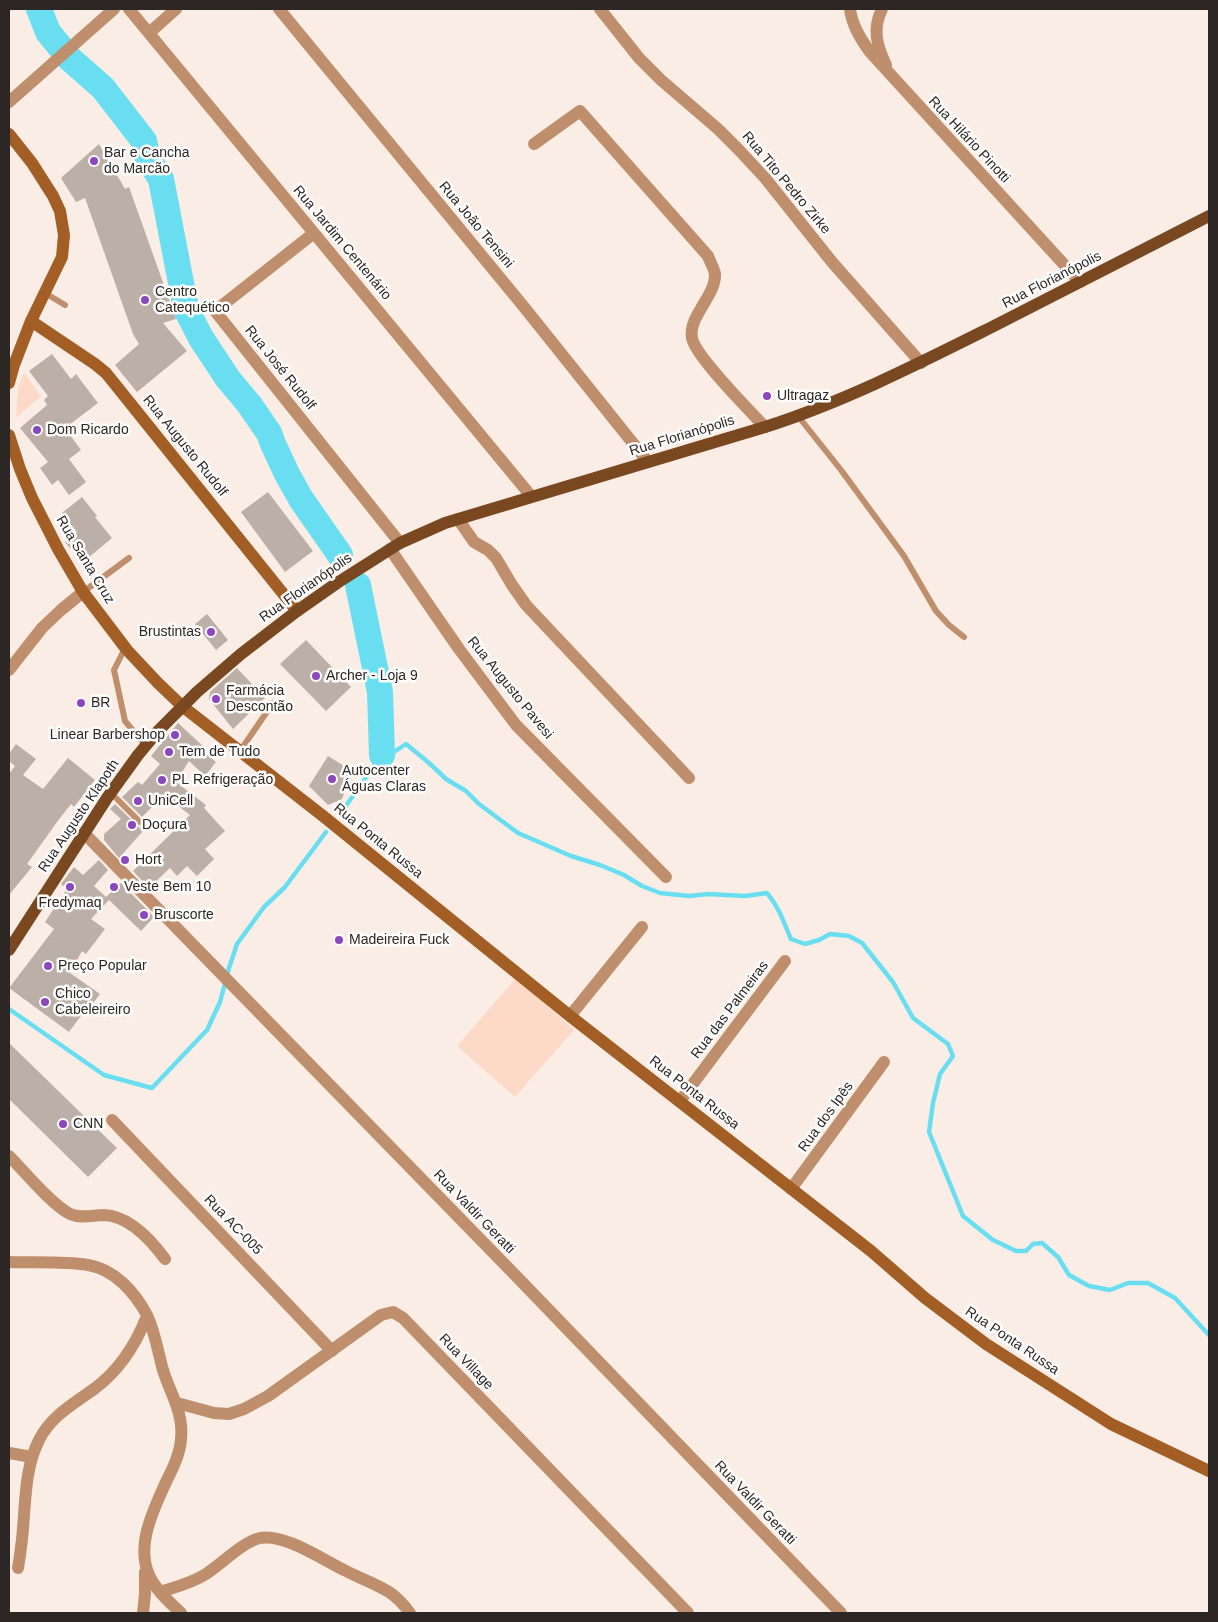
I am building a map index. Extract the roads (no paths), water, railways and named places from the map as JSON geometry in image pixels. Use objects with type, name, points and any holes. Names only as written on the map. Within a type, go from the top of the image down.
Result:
[{"type":"main road","name":"Rua Florianópolis","points":[[182,706],[241,654],[297,611],[395,546],[458,519],[765,427],[854,394],[921,363],[1209,216]]},
{"type":"main road","name":"Rua Augusto Klapoth","points":[[9,950],[111,793],[146,746],[182,706]]},
{"type":"street","points":[[9,102],[114,9]]},
{"type":"street","name":"Rua Jardim Centenário","points":[[129,9],[531,496]]},
{"type":"street","points":[[149,33],[176,9]]},
{"type":"street","name":"Rua João Tensini","points":[[279,9],[524,307],[648,462]]},
{"type":"street","name":"Rua Tito Pedro Zirke","points":[[600,9],[639,58],[660,80],[718,129],[765,178],[832,262],[921,363]]},
{"type":"street","name":"Rua Hilário Pinotti","points":[[850,9],[858,34],[891,77],[1080,282]]},
{"type":"street","points":[[882,9],[876,22],[875,35],[891,77]]},
{"type":"street","points":[[534,144],[580,111],[708,256],[715,274],[709,292],[694,323],[692,341],[705,360],[765,427]]},
{"type":"street","points":[[9,134],[32,163],[53,196],[68,235],[62,257],[31,321],[9,384]]},
{"type":"street","name":"Rua José Rudolf","points":[[314,233],[215,311],[395,546]]},
{"type":"street","name":"Rua Augusto Rudolf","points":[[31,321],[95,364],[110,378],[297,611]]},
{"type":"street","name":"Rua Santa Cruz","points":[[9,437],[32,498],[83,592],[125,647],[182,706]]},
{"type":"street","points":[[458,519],[474,542],[488,550],[496,558],[526,606],[689,778]]},
{"type":"street","name":"Rua Augusto Pavesi","points":[[395,546],[458,649],[516,725],[666,876]]},
{"type":"street","points":[[9,670],[42,628],[60,610],[83,592]]},
{"type":"street","name":"Rua Ponta Russa","points":[[182,706],[323,816],[570,1016],[871,1251],[925,1298],[986,1344],[1111,1424],[1209,1471]]},
{"type":"street","name":"Rua Valdir Geratti","points":[[84,833],[841,1613]]},
{"type":"street","points":[[570,1016],[642,927]]},
{"type":"street","name":"Rua das Palmeiras","points":[[680,1101],[785,961]]},
{"type":"street","name":"Rua dos Ipês","points":[[791,1189],[884,1062]]},
{"type":"street","name":"Rua AC-005","points":[[112,1120],[332,1351]]},
{"type":"street","points":[[9,1156],[61,1208],[81,1217],[104,1215],[115,1217],[127,1223],[154,1244],[165,1259]]},
{"type":"street","points":[[9,1262],[74,1263],[91,1265],[106,1270],[128,1289],[147,1316],[164,1372],[177,1403],[181,1421],[181,1439],[178,1457],[148,1522],[145,1542],[143,1613]]},
{"type":"street","name":"Rua Village","points":[[177,1403],[214,1413],[228,1414],[244,1409],[268,1396],[381,1315],[393,1312],[403,1318],[688,1613]]},
{"type":"street","points":[[18,1568],[27,1477],[39,1440],[56,1416],[66,1407],[94,1389],[120,1365],[138,1338],[147,1316]]},
{"type":"street","points":[[9,1453],[32,1457]]},
{"type":"street","points":[[160,1592],[192,1582],[206,1574],[246,1544],[259,1538],[270,1538],[313,1553],[345,1571],[379,1586],[390,1592],[410,1613]]},
{"type":"street","points":[[145,1566],[151,1581],[180,1613]]},
{"type":"lane","points":[[45,293],[65,304]]},
{"type":"lane","points":[[798,416],[841,470],[904,556],[936,611],[948,625],[964,637]]},
{"type":"lane","points":[[83,592],[129,558]]},
{"type":"lane","points":[[125,647],[114,670],[125,721],[146,746]]},
{"type":"lane","points":[[240,751],[273,703]]},
{"type":"lane","points":[[111,793],[140,822]]},
{"type":"waterway","points":[[39,9],[48,32],[70,59],[103,88],[144,141],[147,157],[161,179],[186,309],[201,338],[228,379],[249,404],[269,433],[287,474],[301,499],[340,555]]},
{"type":"waterway","points":[[358,585],[380,692],[382,755]]},
{"type":"waterway","points":[[343,810],[382,755],[391,754],[406,744],[446,779],[466,791],[479,804],[518,833],[571,856],[624,875],[642,886],[660,893],[689,896],[708,894],[745,896],[767,893],[778,909],[791,939],[805,944],[830,934],[849,936],[862,943],[893,982],[913,1018],[948,1044],[953,1056],[940,1074],[929,1132],[963,1216],[993,1240],[1016,1251],[1026,1251],[1033,1244],[1042,1243],[1058,1257],[1069,1275],[1089,1286],[1110,1290],[1128,1283],[1148,1283],[1175,1298],[1209,1335]]},
{"type":"waterway","points":[[9,1009],[104,1075],[152,1088],[207,1030],[220,1002],[237,944],[264,907],[285,887],[326,832]]},
{"type":"place","name":"Bar e Cancha do Marcão","points":[[94,161]]},
{"type":"place","name":"Centro Catequético","points":[[145,300]]},
{"type":"place","name":"Ultragaz","points":[[767,396]]},
{"type":"place","name":"Dom Ricardo","points":[[37,430]]},
{"type":"place","name":"Brustintas","points":[[211,632]]},
{"type":"place","name":"Archer - Loja 9","points":[[316,676]]},
{"type":"place","name":"Farmácia Descontão","points":[[216,699]]},
{"type":"place","name":"BR","points":[[81,703]]},
{"type":"place","name":"Linear Barbershop","points":[[175,735]]},
{"type":"place","name":"Tem de Tudo","points":[[169,752]]},
{"type":"place","name":"Autocenter Águas Claras","points":[[332,779]]},
{"type":"place","name":"PL Refrigeração","points":[[162,780]]},
{"type":"place","name":"UniCell","points":[[138,801]]},
{"type":"place","name":"Doçura","points":[[132,825]]},
{"type":"place","name":"Hort","points":[[125,860]]},
{"type":"place","name":"Fredymaq","points":[[70,887]]},
{"type":"place","name":"Veste Bem 10","points":[[114,887]]},
{"type":"place","name":"Bruscorte","points":[[144,915]]},
{"type":"place","name":"Madeireira Fuck","points":[[339,940]]},
{"type":"place","name":"Preço Popular","points":[[48,966]]},
{"type":"place","name":"Chico Cabeleireiro","points":[[45,1002]]},
{"type":"place","name":"CNN","points":[[63,1124]]}]
